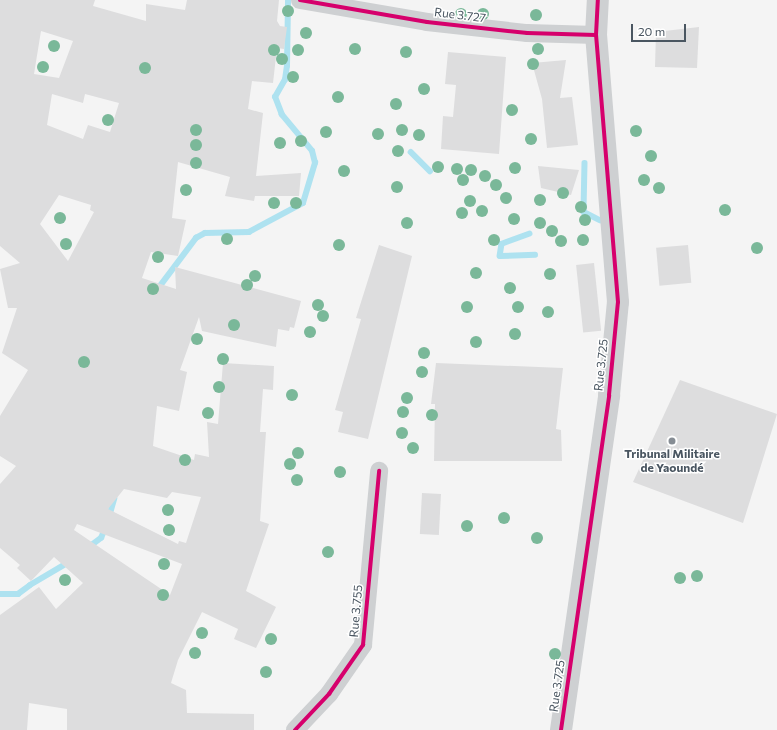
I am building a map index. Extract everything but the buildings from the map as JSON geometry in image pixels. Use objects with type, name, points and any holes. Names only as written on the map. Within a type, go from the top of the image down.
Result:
[{"type":"street","name":"Rue 3.727","points":[[300,0],[427,22],[527,33],[596,35]]},
{"type":"street","name":"Rue 3.725","points":[[562,730],[609,395],[618,302],[596,35],[598,0]]},
{"type":"street","name":"Rue 3.755","points":[[295,730],[329,694],[363,645],[379,471]]},
{"type":"waterway","points":[[157,290],[196,238],[205,233],[249,232],[303,203],[315,163],[312,151],[282,115],[275,97],[285,80],[287,66],[288,0]]},
{"type":"waterway","points":[[411,152],[430,171]]},
{"type":"waterway","points":[[585,163],[584,212],[600,220]]},
{"type":"waterway","points":[[530,234],[502,244],[500,256],[535,255]]},
{"type":"waterway","points":[[109,517],[114,499]]},
{"type":"waterway","points":[[89,547],[101,538],[106,527]]},
{"type":"waterway","points":[[30,585],[69,562]]},
{"type":"waterway","points":[[0,594],[18,594],[29,586]]},
{"type":"cycle path","points":[[300,0],[427,22],[527,33],[596,35]]},
{"type":"cycle path","points":[[561,730],[609,395],[618,302],[596,35],[598,0]]},
{"type":"cycle path","points":[[295,730],[329,694],[363,645],[379,471]]},
{"type":"place","name":"Tribunal Militaire de Yaoundé","points":[[672,441]]}]
